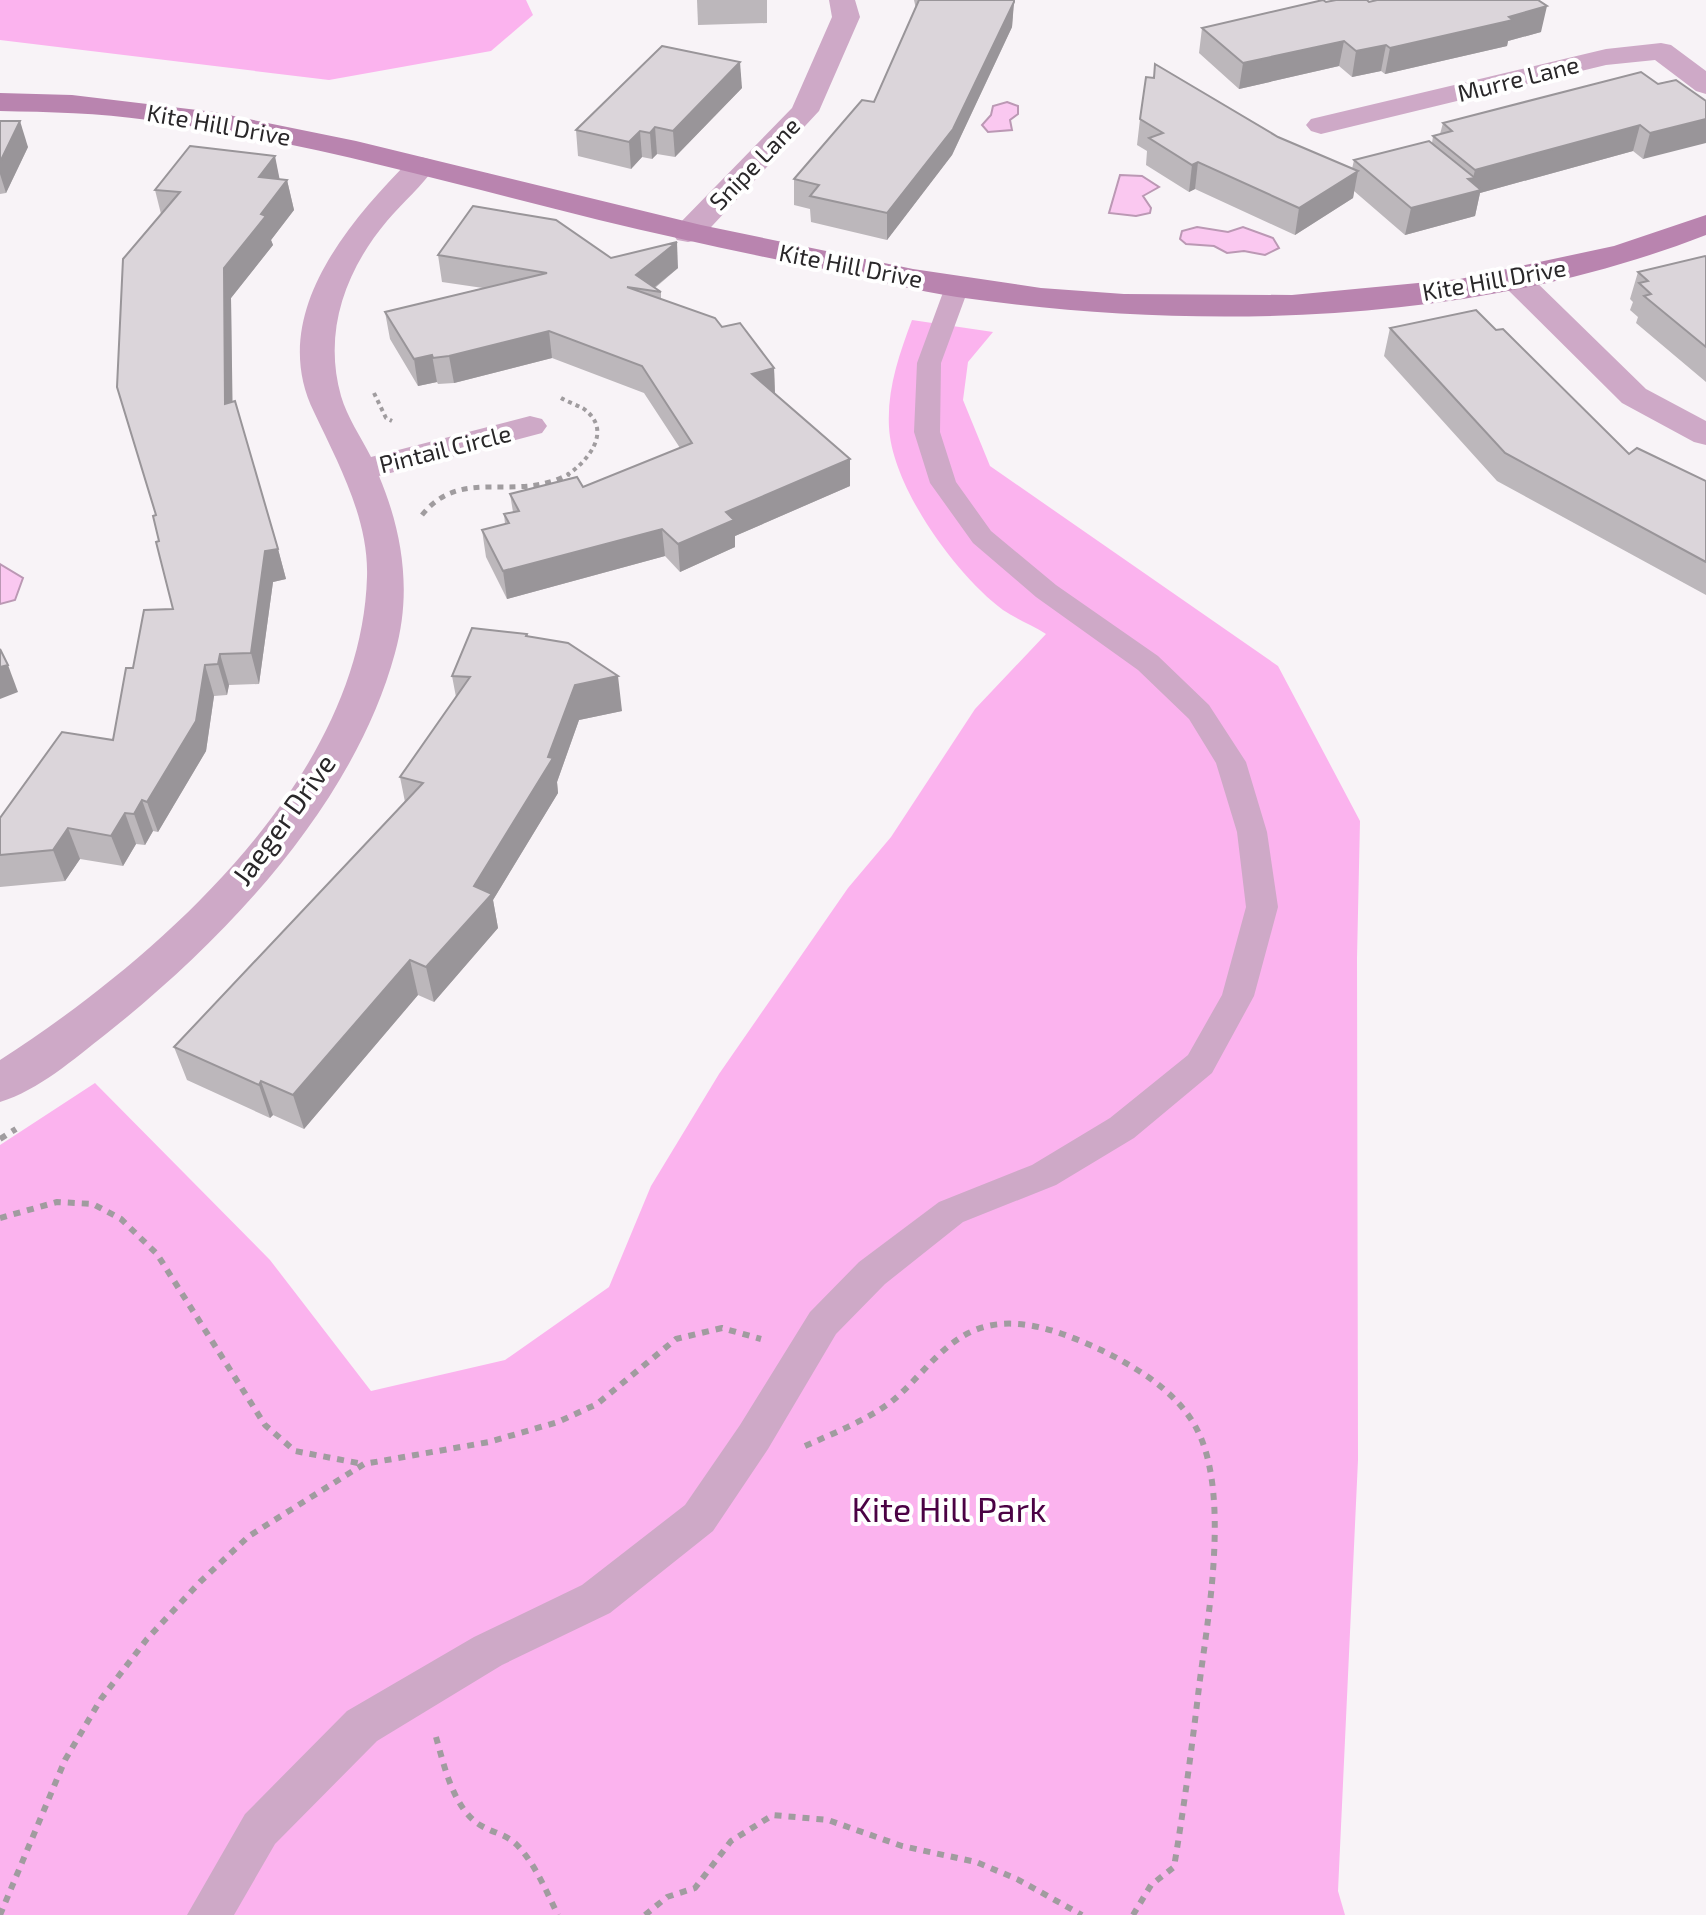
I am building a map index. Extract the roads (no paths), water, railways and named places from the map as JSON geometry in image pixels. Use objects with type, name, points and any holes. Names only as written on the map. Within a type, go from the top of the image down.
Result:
[{"type":"street","name":"Snipe Lane","points":[[688,233],[805,111],[846,17],[842,0]]},
{"type":"street","name":"Murre Lane","points":[[1321,125],[1606,57],[1647,52],[1661,51],[1706,85]]},
{"type":"street","name":"Kite Hill Drive","points":[[0,102],[41,101],[178,112],[421,166],[688,233],[957,287],[1077,300],[1204,307],[1338,303],[1516,280],[1628,252],[1706,224]]},
{"type":"street","name":"Jaeger Drive","points":[[7,1067],[116,1003],[204,921],[271,846],[324,773],[359,706],[378,645],[386,579],[378,520],[360,470],[324,397],[315,332],[333,272],[390,197],[421,166]]},
{"type":"street","points":[[1516,280],[1634,396],[1706,435]]},
{"type":"street","name":"Pintail Circle","points":[[360,470],[530,426]]},
{"type":"lane","points":[[209,1915],[260,1829],[362,1726],[488,1651],[596,1599],[699,1518],[754,1437],[823,1323],[872,1273],[951,1212],[1044,1175],[1122,1128],[1200,1064],[1238,996],[1262,907],[1252,832],[1231,762],[1199,712],[1148,663],[1046,591],[982,537],[943,483],[927,432],[929,363],[957,287]]},
{"type":"park label","name":"Kite Hill Park","points":[[949,1508]]}]
